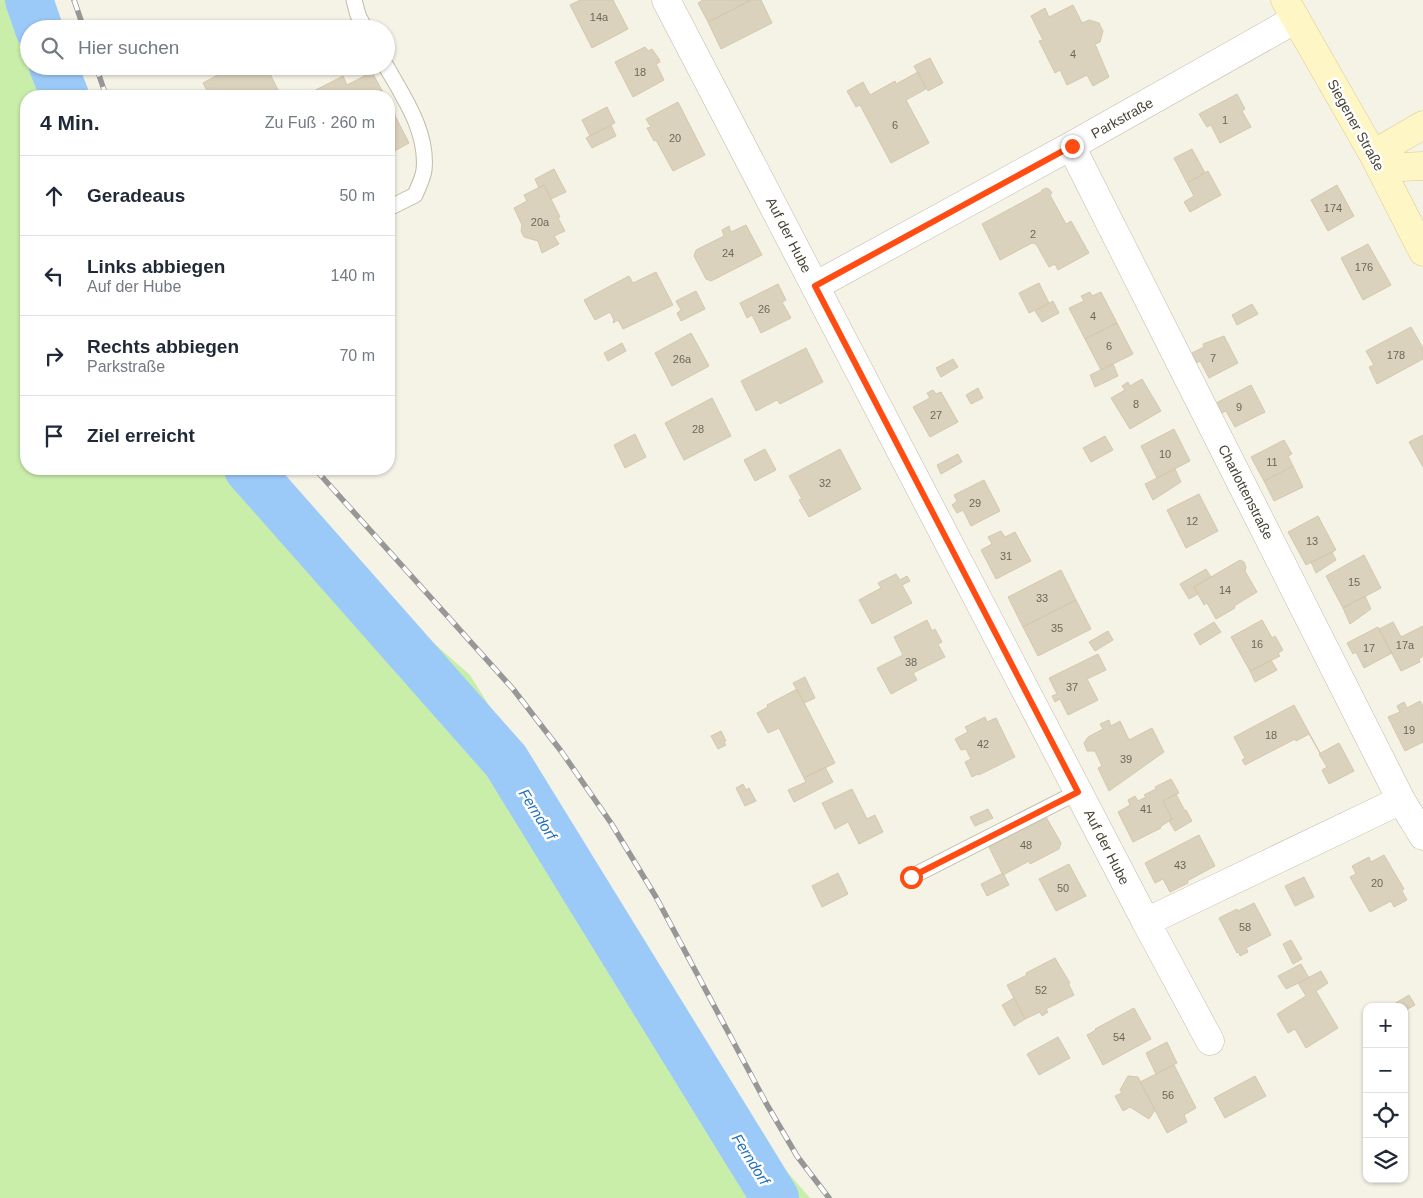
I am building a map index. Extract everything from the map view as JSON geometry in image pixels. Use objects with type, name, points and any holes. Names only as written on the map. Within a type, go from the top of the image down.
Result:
[{"type":"main road","name":"Siegener Straße","points":[[1290,10],[1373,154],[1423,252]]},
{"type":"main road","points":[[1373,154],[1423,125]]},
{"type":"main road","points":[[1373,154],[1402,167],[1423,166]]},
{"type":"street","name":"Auf der Hube","points":[[666,0],[1078,792],[1210,1041]]},
{"type":"street","name":"Parkstraße","points":[[815,286],[1072,146],[1290,10]]},
{"type":"street","name":"Charlottenstraße","points":[[1072,146],[1401,800],[1423,836]]},
{"type":"street","points":[[1146,922],[1401,800]]},
{"type":"lane","points":[[354,0],[360,20]]},
{"type":"lane","points":[[391,75],[415,120],[424,147],[424,172],[415,196],[395,205]]},
{"type":"lane","points":[[911,877],[1078,792]]},
{"type":"green space","points":[[0,0],[9,0],[20,29],[20,75],[37,75],[43,90],[20,90],[20,475],[243,475],[470,675],[762,1143],[810,1198],[0,1198]]},
{"type":"building","points":[[580,0],[613,0],[628,29],[592,48],[570,5]]},
{"type":"building","points":[[703,0],[751,0],[708,22],[698,3]]},
{"type":"building","points":[[751,0],[761,0],[772,23],[721,49],[708,22]]},
{"type":"building","points":[[1073,5],[1082,23],[1089,20],[1099,23],[1103,31],[1100,42],[1095,44],[1109,77],[1093,86],[1087,75],[1067,85],[1060,70],[1055,73],[1039,41],[1043,40],[1031,16],[1045,8],[1049,17]]},
{"type":"building","points":[[645,47],[648,51],[652,49],[659,59],[660,62],[656,64],[664,80],[633,97],[615,62]]},
{"type":"building","points":[[930,58],[943,83],[928,91],[914,66]]},
{"type":"building","points":[[918,72],[926,89],[906,100],[929,143],[891,163],[860,105],[856,107],[847,91],[863,82],[870,95],[895,81],[896,84]]},
{"type":"building","points":[[218,75],[270,75],[278,90],[207,90],[203,83]]},
{"type":"building","points":[[366,75],[374,75],[382,90],[316,90],[343,76],[347,85]]},
{"type":"building","points":[[1237,94],[1245,109],[1242,111],[1251,127],[1220,143],[1211,125],[1207,127],[1199,114]]},
{"type":"building","points":[[678,102],[705,155],[673,171],[647,128],[651,127],[646,119]]},
{"type":"building","points":[[607,107],[615,123],[590,136],[582,120]]},
{"type":"building","points":[[395,116],[409,143],[395,151]]},
{"type":"building","points":[[611,125],[616,136],[592,148],[586,138]]},
{"type":"building","points":[[1192,149],[1205,173],[1187,183],[1174,158]]},
{"type":"building","points":[[554,169],[566,192],[551,199],[544,185],[539,188],[535,179]]},
{"type":"building","points":[[1208,171],[1221,195],[1190,212],[1184,202],[1194,196],[1187,183]]},
{"type":"building","points":[[544,185],[565,231],[554,236],[559,244],[542,253],[538,241],[524,237],[521,231],[522,225],[514,208],[527,201],[524,195]]},
{"type":"building","points":[[1337,185],[1354,216],[1328,231],[1311,200]]},
{"type":"building","points":[[1046,188],[1052,193],[1050,195],[1066,224],[1071,221],[1089,253],[1058,270],[1055,264],[1049,267],[1036,244],[1032,243],[1000,260],[982,224]]},
{"type":"building","points":[[746,225],[762,255],[711,281],[706,279],[694,256],[696,250],[724,236],[722,230],[729,226],[731,232]]},
{"type":"building","points":[[1368,244],[1391,285],[1363,300],[1341,258]]},
{"type":"building","points":[[656,272],[673,305],[623,329],[618,320],[613,323],[614,320],[610,312],[595,320],[584,300],[629,276],[633,283]]},
{"type":"building","points":[[1039,283],[1049,303],[1029,313],[1019,293]]},
{"type":"building","points":[[778,284],[786,300],[782,302],[791,318],[761,333],[752,315],[747,318],[740,303]]},
{"type":"building","points":[[696,291],[705,309],[681,321],[677,313],[681,310],[676,301]]},
{"type":"building","points":[[1090,292],[1092,296],[1101,292],[1117,323],[1085,339],[1069,308],[1084,301],[1081,296]]},
{"type":"building","points":[[1053,301],[1059,313],[1042,322],[1035,311]]},
{"type":"building","points":[[1252,304],[1258,314],[1237,325],[1232,315]]},
{"type":"building","points":[[1117,323],[1133,354],[1101,370],[1085,339]]},
{"type":"building","points":[[1411,327],[1423,348],[1423,359],[1377,384],[1369,367],[1374,365],[1366,351]]},
{"type":"building","points":[[691,333],[709,366],[672,386],[655,353]]},
{"type":"building","points":[[1224,336],[1238,363],[1209,378],[1200,361],[1193,365],[1188,355],[1204,347],[1203,344]]},
{"type":"building","points":[[622,343],[626,351],[608,361],[604,353]]},
{"type":"building","points":[[806,348],[823,382],[780,404],[777,400],[756,411],[741,381]]},
{"type":"building","points":[[953,359],[958,367],[941,377],[936,368]]},
{"type":"building","points":[[1113,364],[1118,376],[1095,387],[1090,375]]},
{"type":"building","points":[[1142,379],[1161,411],[1130,429],[1111,398],[1125,390],[1122,386],[1128,382],[1130,386]]},
{"type":"building","points":[[1251,385],[1265,412],[1235,427],[1226,411],[1220,414],[1214,404]]},
{"type":"building","points":[[978,388],[983,398],[971,404],[966,395]]},
{"type":"building","points":[[933,390],[936,394],[941,392],[958,422],[930,437],[913,407],[930,398],[927,393]]},
{"type":"building","points":[[712,398],[731,436],[684,460],[665,423]]},
{"type":"building","points":[[1174,429],[1190,461],[1157,478],[1141,446]]},
{"type":"building","points":[[635,434],[646,457],[625,468],[614,445]]},
{"type":"building","points":[[1423,435],[1423,467],[1409,442]]},
{"type":"building","points":[[1105,436],[1113,450],[1091,462],[1083,448]]},
{"type":"building","points":[[1284,440],[1292,454],[1288,456],[1293,466],[1264,481],[1251,457]]},
{"type":"building","points":[[765,449],[776,470],[755,481],[744,460]]},
{"type":"building","points":[[840,449],[861,489],[809,517],[799,500],[802,499],[789,476]]},
{"type":"building","points":[[958,454],[962,462],[941,474],[937,465]]},
{"type":"building","points":[[1293,466],[1303,487],[1274,501],[1264,481]]},
{"type":"building","points":[[1175,469],[1181,482],[1153,500],[1145,484]]},
{"type":"building","points":[[984,480],[1000,511],[971,526],[963,510],[957,513],[952,505],[957,501],[954,495]]},
{"type":"building","points":[[1199,494],[1218,531],[1186,548],[1167,510]]},
{"type":"building","points":[[1318,516],[1336,550],[1306,565],[1288,532]]},
{"type":"building","points":[[1001,531],[1005,537],[1015,532],[1031,561],[996,579],[981,550],[992,544],[988,537]]},
{"type":"building","points":[[1332,552],[1336,560],[1316,573],[1311,562]]},
{"type":"building","points":[[1364,555],[1381,588],[1343,608],[1326,576]]},
{"type":"building","points":[[1240,560],[1244,562],[1245,571],[1257,592],[1216,619],[1207,603],[1204,605],[1194,587]]},
{"type":"building","points":[[1206,569],[1211,577],[1194,587],[1198,594],[1189,599],[1180,584]]},
{"type":"building","points":[[1061,570],[1076,600],[1023,627],[1008,597]]},
{"type":"building","points":[[896,574],[900,580],[907,576],[910,581],[902,585],[912,603],[872,624],[859,600],[881,588],[878,583]]},
{"type":"building","points":[[1365,596],[1371,609],[1350,624],[1343,608]]},
{"type":"building","points":[[1076,600],[1091,629],[1038,656],[1023,627]]},
{"type":"building","points":[[927,620],[932,631],[935,629],[942,642],[938,644],[945,657],[913,673],[917,680],[891,694],[877,668],[903,655],[894,637]]},
{"type":"building","points":[[1262,620],[1272,638],[1275,636],[1283,650],[1278,653],[1280,656],[1250,671],[1231,637]]},
{"type":"building","points":[[1214,622],[1221,632],[1200,645],[1194,634]]},
{"type":"building","points":[[1393,622],[1401,637],[1423,626],[1423,656],[1419,659],[1420,662],[1401,671],[1379,629]]},
{"type":"building","points":[[1378,627],[1392,653],[1364,668],[1356,652],[1353,654],[1347,643]]},
{"type":"building","points":[[1108,631],[1113,640],[1095,651],[1089,642]]},
{"type":"building","points":[[1098,654],[1106,670],[1087,679],[1098,700],[1068,715],[1060,699],[1055,702],[1052,696],[1057,694],[1049,678]]},
{"type":"building","points":[[1271,660],[1277,670],[1255,682],[1250,671]]},
{"type":"building","points":[[805,677],[815,698],[804,703],[793,683]]},
{"type":"building","points":[[797,689],[835,763],[804,778],[779,728],[768,733],[757,713],[768,707],[767,705]]},
{"type":"building","points":[[1420,701],[1423,706],[1423,742],[1405,751],[1388,717],[1400,712],[1397,706],[1404,702],[1407,708]]},
{"type":"building","points":[[1294,705],[1320,753],[1309,734],[1296,741],[1295,739],[1245,765],[1242,760],[1245,758],[1234,737]]},
{"type":"building","points":[[985,717],[987,722],[996,718],[1015,757],[972,777],[965,762],[971,759],[966,749],[961,750],[955,739],[968,732],[965,727]]},
{"type":"building","points":[[1109,720],[1111,726],[1120,721],[1129,740],[1152,728],[1164,752],[1109,791],[1098,768],[1102,766],[1095,751],[1087,751],[1084,743],[1088,737],[1103,729],[1100,724]]},
{"type":"building","points":[[721,731],[726,745],[718,749],[711,736]]},
{"type":"building","points":[[1339,743],[1354,771],[1329,784],[1322,770],[1327,767],[1319,754]]},
{"type":"building","points":[[825,767],[833,782],[794,802],[788,790],[806,782],[804,778]]},
{"type":"building","points":[[1171,779],[1179,793],[1163,801],[1172,819],[1161,828],[1133,842],[1118,812],[1130,805],[1128,800],[1135,796],[1138,801],[1146,797],[1144,795],[1156,789],[1155,787]]},
{"type":"building","points":[[743,784],[746,790],[749,788],[756,801],[745,806],[736,788]]},
{"type":"building","points":[[852,789],[867,819],[875,815],[883,832],[859,844],[848,822],[835,829],[822,803]]},
{"type":"building","points":[[1176,794],[1192,821],[1175,831],[1169,821],[1172,819],[1163,801]]},
{"type":"building","points":[[988,809],[993,818],[975,826],[970,817]]},
{"type":"building","points":[[1046,817],[1061,843],[1059,849],[1030,864],[1029,861],[1003,875],[989,847]]},
{"type":"building","points":[[1199,835],[1215,866],[1170,892],[1163,879],[1155,883],[1145,863]]},
{"type":"building","points":[[1384,855],[1404,889],[1402,891],[1407,900],[1394,907],[1391,901],[1370,912],[1350,877],[1356,874],[1352,866],[1369,857],[1371,862]]},
{"type":"building","points":[[1069,864],[1086,896],[1056,911],[1039,879]]},
{"type":"building","points":[[838,873],[848,894],[822,907],[812,886]]},
{"type":"building","points":[[1003,873],[1009,885],[987,896],[981,884]]},
{"type":"building","points":[[1304,877],[1314,897],[1295,906],[1285,886]]},
{"type":"building","points":[[1254,903],[1271,935],[1246,948],[1248,952],[1240,956],[1219,918]]},
{"type":"building","points":[[1291,940],[1302,959],[1293,964],[1283,944]]},
{"type":"building","points":[[1055,958],[1070,983],[1068,983],[1074,995],[1046,1009],[1048,1012],[1042,1016],[1040,1012],[1025,1019],[1007,985]]},
{"type":"building","points":[[1301,964],[1309,978],[1286,989],[1278,976]]},
{"type":"building","points":[[1321,971],[1328,983],[1316,991],[1338,1028],[1306,1048],[1295,1029],[1288,1033],[1277,1014],[1306,996],[1298,983]]},
{"type":"building","points":[[1409,995],[1415,1005],[1408,1009],[1408,1003],[1396,1003]]},
{"type":"building","points":[[1014,998],[1025,1019],[1014,1026],[1002,1005]]},
{"type":"building","points":[[1134,1008],[1151,1039],[1103,1065],[1087,1035]]},
{"type":"building","points":[[1058,1037],[1070,1058],[1039,1075],[1027,1054]]},
{"type":"building","points":[[1167,1042],[1177,1063],[1156,1074],[1146,1053]]},
{"type":"building","points":[[1174,1065],[1196,1108],[1184,1115],[1187,1122],[1167,1133],[1140,1082]]},
{"type":"building","points":[[1128,1076],[1138,1077],[1155,1110],[1149,1119],[1130,1107],[1123,1111],[1115,1096],[1122,1093],[1120,1090]]},
{"type":"building","points":[[1255,1076],[1266,1096],[1225,1118],[1214,1098]]},
{"type":"waterway","name":"Ferndorf","points":[[29,0],[36,20]]},
{"type":"waterway","name":"Ferndorf","points":[[57,75],[63,90]]},
{"type":"waterway","name":"Ferndorf","points":[[253,475],[506,761],[775,1198]]},
{"type":"railway","points":[[74,0],[81,20]]},
{"type":"railway","points":[[99,75],[104,90]]},
{"type":"railway","points":[[320,475],[513,689],[561,751],[611,823],[656,897],[766,1103],[797,1156],[829,1198]]},
{"type":"route","points":[[911,877],[1078,792],[815,286],[1072,146]]}]
